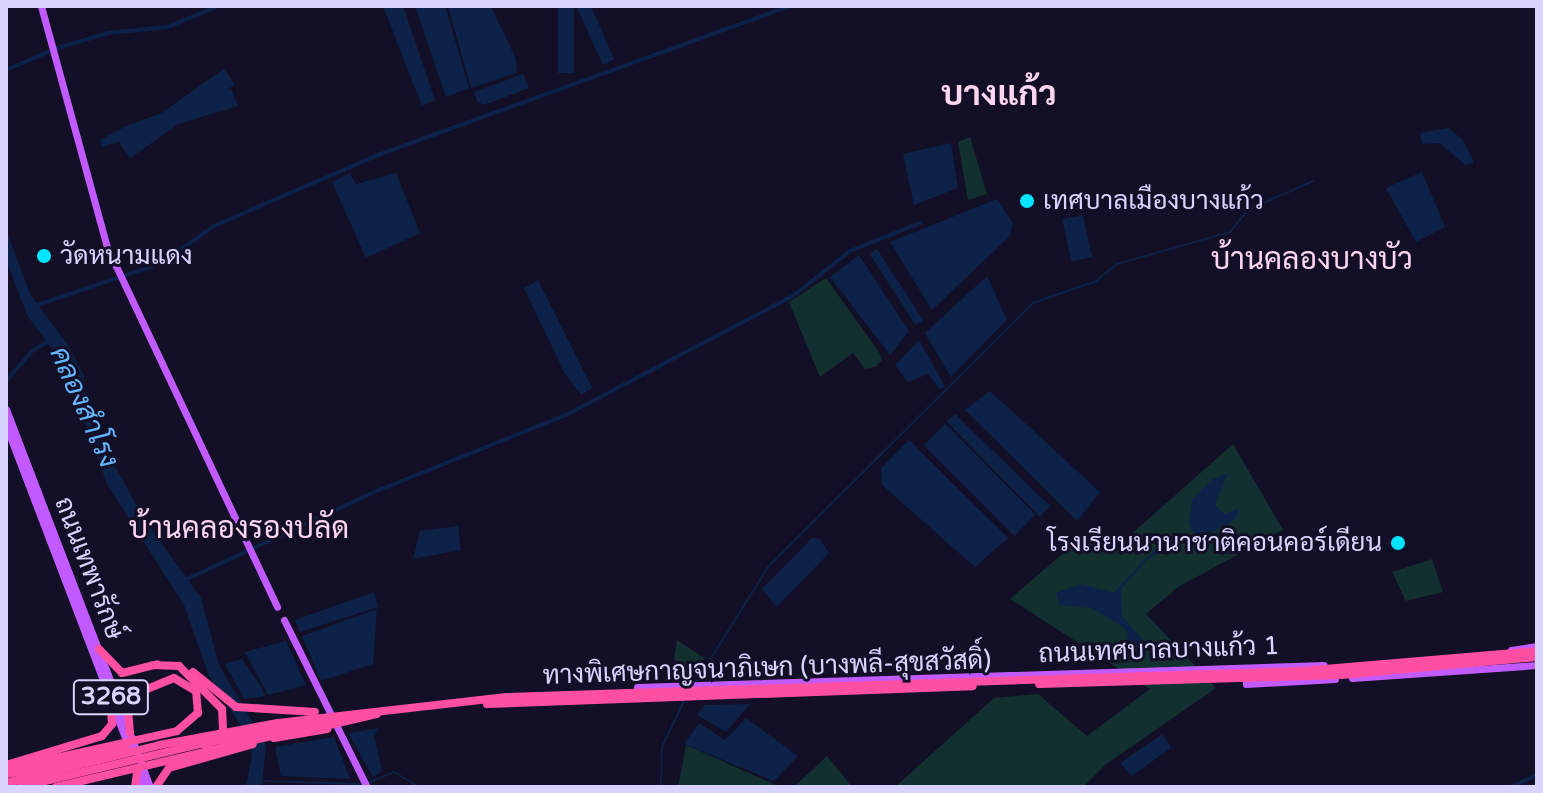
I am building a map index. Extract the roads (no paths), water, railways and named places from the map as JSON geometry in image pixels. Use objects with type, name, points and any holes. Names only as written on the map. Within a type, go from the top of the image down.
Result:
[{"type":"highway","points":[[99,649],[122,673],[177,660],[223,701],[244,710],[295,714],[411,705]]},
{"type":"highway","name":"ทางพิเศษกาญจนาภิเษก (บางพลี-สุขสวัสดิ์)","points":[[6,783],[159,745],[411,705],[602,692],[1301,671],[1537,651]]},
{"type":"highway","name":"ทางพิเศษกาญจนาภิเษก (บางพลี-สุขสวัสดิ์)","points":[[20,787],[241,735],[377,714],[615,697],[1314,676],[1537,651]]},
{"type":"highway","points":[[47,781],[206,747],[223,731],[222,709],[179,666],[153,665]]},
{"type":"highway","points":[[6,769],[177,731],[198,713],[196,691],[174,678],[132,697],[130,733]]},
{"type":"highway","points":[[6,769],[96,740],[108,730],[112,717],[110,695]]},
{"type":"highway","points":[[153,787],[161,775],[173,766],[207,761],[252,744],[336,727],[377,714]]},
{"type":"highway","points":[[56,787],[285,732],[336,727]]},
{"type":"highway","points":[[6,769],[31,770],[159,745]]},
{"type":"highway","points":[[135,787],[137,772]]},
{"type":"main road","points":[[41,6],[103,234],[277,607]]},
{"type":"main road","name":"ถนนเทพารักษ์","points":[[6,409],[143,787]]},
{"type":"main road","name":"ถนนเทพารักษ์","points":[[6,426],[153,787]]},
{"type":"main road","points":[[284,620],[366,784]]},
{"type":"main road","name":"ถนนเทศบาลบางแก้ว 1","points":[[637,687],[1245,668],[1537,651]]},
{"type":"main road","points":[[1245,668],[1246,684],[1537,665]]},
{"type":"water","points":[[383,6],[403,6],[435,100],[422,106]]},
{"type":"water","points":[[415,6],[445,6],[469,88],[446,97]]},
{"type":"water","points":[[448,6],[491,6],[516,59],[517,73],[471,88]]},
{"type":"water","points":[[558,6],[574,6],[574,73],[558,73]]},
{"type":"water","points":[[576,6],[591,6],[614,59],[603,65]]},
{"type":"water","points":[[224,69],[235,85],[130,158],[119,142]]},
{"type":"water","points":[[523,74],[529,88],[484,105],[477,101],[474,92]]},
{"type":"water","points":[[231,89],[238,106],[102,147],[100,140],[128,125]]},
{"type":"water","points":[[1448,128],[1463,140],[1474,163],[1465,165],[1440,143],[1422,144],[1420,133]]},
{"type":"water","points":[[951,143],[958,188],[914,205],[903,154]]},
{"type":"water","points":[[1422,172],[1445,227],[1416,242],[1386,188]]},
{"type":"water","points":[[350,173],[356,184],[396,173],[420,233],[366,258],[332,182]]},
{"type":"water","points":[[997,199],[1013,223],[1010,236],[932,310],[890,242]]},
{"type":"water","points":[[1083,215],[1092,257],[1071,261],[1062,219]]},
{"type":"water","name":"คลองสำโรง","points":[[6,229],[30,294],[70,348],[84,376],[84,391],[89,394],[113,463],[146,522],[201,598],[219,665],[266,745],[262,787],[246,787],[252,755],[249,739],[209,676],[184,605],[107,484],[66,367],[28,317],[6,260]]},
{"type":"water","points":[[877,249],[923,320],[916,325],[869,254]]},
{"type":"water","points":[[859,255],[909,331],[890,355],[830,277]]},
{"type":"water","points":[[987,276],[1007,320],[951,377],[925,333]]},
{"type":"water","points":[[538,280],[592,388],[581,395],[565,374],[524,288]]},
{"type":"water","points":[[919,340],[945,386],[940,390],[928,374],[908,382],[895,365]]},
{"type":"water","points":[[990,391],[1100,492],[1077,521],[965,410]]},
{"type":"water","points":[[955,414],[1050,506],[1040,517],[947,422]]},
{"type":"water","points":[[945,424],[1036,515],[1014,536],[924,445]]},
{"type":"water","points":[[909,440],[1008,538],[975,567],[882,485],[881,468]]},
{"type":"water","points":[[1228,473],[1215,505],[1225,514],[1239,508],[1237,518],[1197,541],[1189,523],[1192,500],[1211,480]]},
{"type":"water","points":[[458,526],[461,550],[413,559],[420,531]]},
{"type":"water","points":[[812,538],[819,538],[829,553],[777,607],[762,589]]},
{"type":"water","points":[[1165,539],[1169,546],[1147,560],[1121,589],[1122,616],[1148,646],[1143,656],[1130,654],[1127,631],[1119,624],[1091,608],[1060,605],[1056,593],[1082,584],[1113,593]]},
{"type":"water","points":[[374,592],[378,607],[300,632],[295,620]]},
{"type":"water","points":[[377,609],[373,664],[321,681],[302,636]]},
{"type":"water","points":[[286,641],[306,685],[268,695],[245,652]]},
{"type":"water","points":[[242,659],[265,696],[244,699],[225,664]]},
{"type":"water","points":[[750,704],[726,732],[697,715],[705,705]]},
{"type":"water","points":[[746,718],[798,756],[774,781],[684,744],[699,723],[725,740]]},
{"type":"water","points":[[378,728],[374,736],[382,771],[373,777],[348,733]]},
{"type":"water","points":[[1163,734],[1171,748],[1132,776],[1120,763]]},
{"type":"water","points":[[334,737],[350,779],[281,776],[275,747]]},
{"type":"waterway","points":[[6,70],[60,47],[109,33],[168,27],[218,6]]},
{"type":"waterway","points":[[34,306],[162,263],[214,226],[378,155],[789,6]]},
{"type":"waterway","points":[[696,682],[768,567],[1033,303],[1096,281],[1117,264],[1230,232],[1248,210],[1313,181]]},
{"type":"waterway","points":[[187,579],[379,490],[566,415],[793,296],[850,251],[920,223]]},
{"type":"waterway","name":"คลองสำโรง","points":[[6,381],[32,351],[53,339]]},
{"type":"waterway","points":[[661,787],[662,747],[684,701]]},
{"type":"waterway","points":[[367,783],[394,772],[419,787]]},
{"type":"waterway","points":[[1511,787],[1537,775]]},
{"type":"waterway","points":[[264,781],[361,784]]},
{"type":"place","name":"เทศบาลเมืองบางแก้ว","points":[[1027,201]]},
{"type":"place","name":"วัดหนามแดง","points":[[44,256]]},
{"type":"place","name":"โรงเรียนนานาชาติคอนคอร์เดียน","points":[[1398,543]]},
{"type":"district","name":"บางแก้ว","points":[[999,95]]},
{"type":"district","name":"บ้านคลองบางบัว","points":[[1312,260]]},
{"type":"district","name":"บ้านคลองรองปลัด","points":[[239,529]]}]
